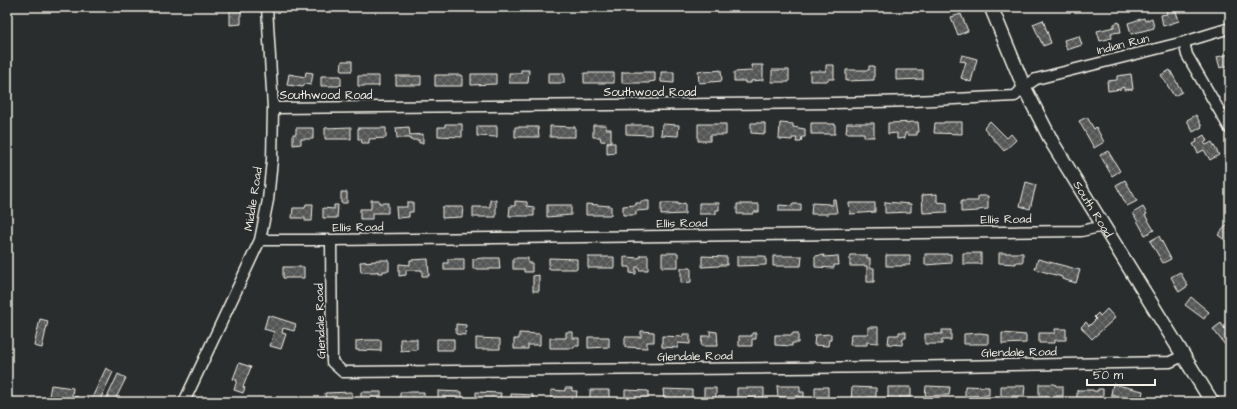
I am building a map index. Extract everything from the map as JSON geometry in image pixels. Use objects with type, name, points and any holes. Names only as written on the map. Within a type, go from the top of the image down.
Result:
[{"type":"main road","name":"South Road","points":[[991,7],[1024,87],[1053,144],[1212,402]]},
{"type":"street","name":"Middle Road","points":[[184,402],[260,240],[268,200],[272,160],[273,108],[267,7]]},
{"type":"street","name":"Indian Run","points":[[1024,87],[1036,79],[1184,42],[1230,28]]},
{"type":"street","points":[[1184,42],[1187,54],[1230,129]]},
{"type":"street","name":"Southwood Road","points":[[273,108],[703,105],[914,101],[1015,96],[1024,87]]},
{"type":"street","name":"Ellis Road","points":[[260,240],[1081,232],[1104,226]]},
{"type":"street","name":"Glendale Road","points":[[331,240],[332,362],[342,372],[883,367],[1170,362],[1183,356]]},
{"type":"building","points":[[230,7],[241,7],[241,24],[230,25]]},
{"type":"building","points":[[1173,7],[1179,21],[1163,26],[1161,15],[1167,14],[1166,9]]},
{"type":"building","points":[[961,14],[968,31],[958,35],[951,17]]},
{"type":"building","points":[[1144,18],[1145,21],[1152,18],[1154,28],[1131,34],[1128,23]]},
{"type":"building","points":[[1043,20],[1051,43],[1043,46],[1033,24]]},
{"type":"building","points":[[1119,22],[1121,32],[1111,33],[1112,38],[1100,41],[1097,31],[1114,27],[1114,24]]},
{"type":"building","points":[[1079,36],[1082,45],[1067,50],[1064,40]]},
{"type":"building","points":[[1230,54],[1230,65],[1220,68],[1217,57]]},
{"type":"building","points":[[962,55],[977,59],[971,82],[961,78],[966,62],[960,61]]},
{"type":"building","points":[[342,61],[352,61],[352,71],[341,71]]},
{"type":"building","points":[[751,65],[763,65],[763,80],[751,81],[751,83],[745,83],[745,81],[734,81],[734,72],[752,71]]},
{"type":"building","points":[[826,65],[834,65],[834,79],[828,79],[827,81],[810,81],[810,71],[826,71]]},
{"type":"building","points":[[869,66],[874,66],[874,80],[846,81],[846,70],[869,70]]},
{"type":"building","points":[[521,70],[529,70],[528,83],[509,83],[509,73],[521,73]]},
{"type":"building","points":[[705,70],[705,72],[721,70],[722,81],[699,83],[698,71]]},
{"type":"building","points":[[772,70],[789,70],[789,82],[772,82]]},
{"type":"building","points":[[896,70],[923,70],[923,79],[896,80]]},
{"type":"building","points":[[1170,70],[1182,92],[1174,96],[1161,75]]},
{"type":"building","points":[[306,72],[313,73],[311,85],[304,84],[303,87],[287,85],[289,74],[305,77]]},
{"type":"building","points":[[622,72],[655,72],[655,81],[649,83],[622,83]]},
{"type":"building","points":[[661,72],[674,72],[674,83],[661,82]]},
{"type":"building","points":[[548,73],[564,73],[564,83],[548,83]]},
{"type":"building","points":[[584,73],[614,73],[614,83],[584,83]]},
{"type":"building","points":[[471,74],[496,74],[496,84],[471,85]]},
{"type":"building","points":[[1131,74],[1133,89],[1124,90],[1124,87],[1121,89],[1108,91],[1107,81],[1117,80],[1117,76]]},
{"type":"building","points":[[435,75],[462,75],[462,86],[435,86]]},
{"type":"building","points":[[321,76],[341,76],[341,86],[321,86]]},
{"type":"building","points":[[358,76],[379,76],[379,86],[358,86]]},
{"type":"building","points":[[396,76],[421,76],[421,85],[396,85]]},
{"type":"building","points":[[1196,115],[1202,127],[1193,132],[1187,120]]},
{"type":"building","points":[[1087,117],[1094,129],[1096,127],[1104,142],[1094,148],[1079,121]]},
{"type":"building","points":[[990,121],[1007,138],[1011,134],[1016,140],[1004,151],[984,128]]},
{"type":"building","points":[[918,122],[919,132],[917,132],[917,135],[908,135],[905,133],[905,138],[897,139],[897,133],[888,134],[888,123]]},
{"type":"building","points":[[962,122],[962,134],[934,133],[935,123]]},
{"type":"building","points":[[751,123],[765,123],[765,134],[751,133]]},
{"type":"building","points":[[780,123],[793,124],[793,127],[805,129],[805,137],[802,137],[801,142],[796,142],[797,138],[792,138],[792,140],[779,139]]},
{"type":"building","points":[[811,123],[835,124],[835,134],[811,134]]},
{"type":"building","points":[[847,123],[874,123],[874,137],[864,137],[864,133],[846,133]]},
{"type":"building","points":[[445,124],[462,124],[462,137],[438,136],[438,127],[445,127]]},
{"type":"building","points":[[662,124],[679,125],[678,136],[661,135]]},
{"type":"building","points":[[698,124],[726,124],[726,135],[710,135],[710,141],[698,141]]},
{"type":"building","points":[[593,125],[606,125],[606,129],[611,129],[611,142],[601,141],[600,137],[593,137]]},
{"type":"building","points":[[626,125],[651,125],[651,135],[626,134]]},
{"type":"building","points":[[477,126],[497,126],[497,137],[477,136]]},
{"type":"building","points":[[550,126],[575,127],[575,137],[550,137]]},
{"type":"building","points":[[351,127],[351,139],[325,139],[325,128]]},
{"type":"building","points":[[409,127],[410,135],[423,134],[423,143],[419,143],[419,140],[410,140],[410,138],[397,138],[396,128]]},
{"type":"building","points":[[515,127],[538,127],[539,137],[515,137]]},
{"type":"building","points":[[296,128],[313,128],[313,139],[301,139],[301,144],[293,145],[293,134],[296,134]]},
{"type":"building","points":[[358,128],[386,128],[386,138],[369,139],[369,143],[362,143],[361,139],[358,139]]},
{"type":"building","points":[[1204,135],[1207,141],[1204,143],[1206,145],[1212,142],[1219,155],[1210,160],[1204,150],[1198,153],[1193,144]]},
{"type":"building","points":[[607,143],[615,143],[615,153],[607,154]]},
{"type":"building","points":[[1108,151],[1120,171],[1112,176],[1100,155]]},
{"type":"building","points":[[1125,180],[1137,201],[1127,206],[1116,185]]},
{"type":"building","points":[[1026,182],[1036,185],[1030,209],[1020,206]]},
{"type":"building","points":[[341,192],[347,192],[347,203],[341,203]]},
{"type":"building","points":[[937,194],[937,202],[947,203],[947,212],[923,213],[922,195]]},
{"type":"building","points":[[978,196],[988,196],[988,209],[961,212],[961,201],[978,201]]},
{"type":"building","points":[[833,199],[835,199],[837,213],[811,214],[812,203],[833,205]]},
{"type":"building","points":[[371,200],[379,200],[379,203],[388,203],[388,213],[372,213],[372,219],[360,219],[360,209],[371,209]]},
{"type":"building","points":[[490,200],[496,200],[496,217],[473,217],[473,207],[490,207]]},
{"type":"building","points":[[515,201],[527,202],[527,206],[534,207],[534,216],[509,216],[510,206],[515,206]]},
{"type":"building","points":[[641,201],[649,201],[649,210],[636,211],[636,215],[623,215],[623,206],[636,205],[636,203],[641,203]]},
{"type":"building","points":[[407,202],[413,202],[413,212],[409,212],[409,217],[397,218],[396,207],[407,207]]},
{"type":"building","points":[[885,202],[911,204],[911,212],[885,213]]},
{"type":"building","points":[[661,203],[678,203],[678,205],[685,203],[685,214],[661,215]]},
{"type":"building","points":[[699,203],[719,203],[719,210],[716,210],[716,214],[699,214]]},
{"type":"building","points":[[849,203],[875,203],[875,212],[850,214]]},
{"type":"building","points":[[306,204],[313,204],[312,221],[305,221],[305,218],[292,218],[293,208],[305,208]]},
{"type":"building","points":[[586,204],[611,206],[611,215],[586,215]]},
{"type":"building","points":[[737,204],[759,204],[759,212],[754,212],[753,214],[737,214]]},
{"type":"building","points":[[793,204],[801,204],[801,211],[779,211],[779,205],[792,206]]},
{"type":"building","points":[[334,205],[338,205],[337,218],[323,218],[323,208],[334,209]]},
{"type":"building","points":[[547,205],[571,205],[571,215],[547,217]]},
{"type":"building","points":[[442,207],[463,207],[462,217],[442,218]]},
{"type":"building","points":[[1143,207],[1147,214],[1145,215],[1154,230],[1145,235],[1133,213]]},
{"type":"building","points":[[1230,221],[1230,237],[1226,241],[1218,235]]},
{"type":"building","points":[[1159,236],[1171,259],[1163,263],[1150,241]]},
{"type":"building","points":[[662,253],[678,253],[678,267],[662,267]]},
{"type":"building","points":[[963,253],[981,253],[981,264],[963,264]]},
{"type":"building","points":[[999,253],[1023,253],[1023,262],[1016,262],[1016,264],[999,263]]},
{"type":"building","points":[[925,254],[951,254],[951,263],[925,265]]},
{"type":"building","points":[[640,255],[648,255],[648,270],[639,270],[639,267],[636,267],[636,274],[630,273],[630,267],[624,267],[624,257],[640,258]]},
{"type":"building","points":[[824,255],[824,257],[838,256],[839,265],[834,265],[834,268],[815,267],[815,256]]},
{"type":"building","points":[[850,255],[867,255],[867,258],[870,258],[870,268],[874,268],[874,282],[867,282],[867,266],[850,266]]},
{"type":"building","points":[[886,255],[910,255],[910,265],[886,266]]},
{"type":"building","points":[[702,256],[727,257],[727,265],[702,267]]},
{"type":"building","points":[[737,256],[764,256],[766,257],[766,265],[737,266]]},
{"type":"building","points":[[773,256],[802,256],[801,266],[773,266]]},
{"type":"building","points":[[588,257],[614,257],[614,268],[588,268]]},
{"type":"building","points":[[499,258],[500,269],[473,269],[473,259]]},
{"type":"building","points":[[513,258],[528,258],[528,263],[532,263],[532,272],[524,272],[524,269],[513,269]]},
{"type":"building","points":[[549,258],[577,259],[577,269],[549,269]]},
{"type":"building","points":[[428,259],[429,276],[422,276],[422,270],[406,270],[406,275],[399,276],[399,264],[410,265],[410,260]]},
{"type":"building","points":[[448,259],[464,259],[464,270],[444,270],[444,263],[448,263]]},
{"type":"building","points":[[1038,259],[1080,270],[1076,283],[1035,269]]},
{"type":"building","points":[[389,260],[389,271],[383,271],[383,273],[378,273],[378,271],[361,272],[360,262]]},
{"type":"building","points":[[283,267],[304,267],[304,278],[283,278]]},
{"type":"building","points":[[681,268],[691,268],[691,282],[681,283]]},
{"type":"building","points":[[1180,272],[1188,286],[1179,292],[1171,277]]},
{"type":"building","points":[[539,275],[539,291],[533,291],[533,276]]},
{"type":"building","points":[[1191,297],[1209,312],[1204,319],[1185,305]]},
{"type":"building","points":[[1107,309],[1115,318],[1092,339],[1081,327],[1086,322],[1089,326],[1096,319],[1094,317],[1098,313],[1100,316]]},
{"type":"building","points":[[268,315],[296,324],[294,331],[283,328],[282,333],[286,334],[281,349],[270,346],[274,332],[264,329]]},
{"type":"building","points":[[40,319],[48,321],[42,348],[34,346]]},
{"type":"building","points":[[1221,323],[1230,336],[1230,348],[1228,349],[1213,329]]},
{"type":"building","points":[[456,324],[466,325],[465,335],[456,334]]},
{"type":"building","points":[[868,327],[878,327],[878,343],[867,342],[867,345],[850,345],[851,334],[868,334]]},
{"type":"building","points":[[1055,329],[1066,329],[1066,340],[1055,340],[1055,343],[1039,343],[1039,333],[1055,333]]},
{"type":"building","points":[[942,330],[951,330],[951,340],[942,340],[942,344],[925,344],[925,334],[942,334]]},
{"type":"building","points":[[641,331],[654,332],[654,342],[647,342],[647,348],[625,347],[625,337],[641,337]]},
{"type":"building","points":[[710,331],[717,332],[718,346],[701,346],[702,336],[710,336]]},
{"type":"building","points":[[566,332],[573,332],[573,338],[579,338],[579,346],[574,346],[574,348],[550,348],[550,338],[566,338]]},
{"type":"building","points":[[899,332],[906,332],[906,338],[903,338],[902,345],[888,344],[889,335],[899,335]]},
{"type":"building","points":[[519,333],[540,334],[540,345],[528,345],[528,349],[514,349],[514,339],[519,339]]},
{"type":"building","points":[[752,333],[756,333],[756,339],[752,339],[752,346],[739,346],[739,336],[752,336]]},
{"type":"building","points":[[792,333],[798,333],[798,343],[792,343],[792,346],[775,345],[775,335],[792,335]]},
{"type":"building","points":[[1002,333],[1026,335],[1026,343],[1002,344]]},
{"type":"building","points":[[683,334],[690,334],[690,344],[678,343],[678,348],[662,347],[662,336],[683,337]]},
{"type":"building","points":[[831,334],[831,340],[829,340],[828,346],[814,345],[815,335]]},
{"type":"building","points":[[964,334],[988,334],[988,344],[964,344]]},
{"type":"building","points":[[588,337],[609,337],[609,347],[588,348]]},
{"type":"building","points":[[476,338],[500,339],[500,349],[476,349]]},
{"type":"building","points":[[400,339],[417,339],[417,350],[401,351]]},
{"type":"building","points":[[437,339],[454,339],[454,350],[437,350]]},
{"type":"building","points":[[381,340],[381,351],[356,350],[356,341]]},
{"type":"building","points":[[239,363],[251,367],[243,387],[245,388],[243,393],[234,390],[237,380],[233,379]]},
{"type":"building","points":[[106,368],[113,372],[99,402],[90,402]]},
{"type":"building","points":[[118,374],[126,378],[114,402],[105,402]]},
{"type":"building","points":[[1039,384],[1055,384],[1056,386],[1063,386],[1063,396],[1056,396],[1056,402],[1047,402],[1047,396],[1039,396]]},
{"type":"building","points":[[1113,384],[1143,391],[1141,402],[1111,394]]},
{"type":"building","points":[[51,385],[73,388],[72,396],[78,397],[78,402],[48,402]]},
{"type":"building","points":[[777,386],[800,386],[800,392],[804,392],[804,402],[800,402],[800,396],[778,397]]},
{"type":"building","points":[[926,386],[950,387],[949,395],[925,396]]},
{"type":"building","points":[[965,386],[989,387],[989,395],[965,396]]},
{"type":"building","points":[[1001,386],[1025,386],[1024,396],[1001,396]]},
{"type":"building","points":[[815,387],[828,387],[828,397],[815,397]]},
{"type":"building","points":[[852,387],[876,388],[876,397],[869,397],[869,402],[851,402]]},
{"type":"building","points":[[888,387],[911,387],[911,397],[900,397],[900,402],[888,402]]},
{"type":"building","points":[[565,388],[572,388],[572,391],[577,391],[576,401],[551,401],[551,390],[565,391]]},
{"type":"building","points":[[704,388],[716,388],[716,399],[704,399]]},
{"type":"building","points":[[737,388],[764,388],[764,397],[737,398]]},
{"type":"building","points":[[663,389],[692,390],[692,398],[664,400]]},
{"type":"building","points":[[1098,389],[1103,389],[1103,399],[1077,401],[1077,390],[1098,391]]},
{"type":"building","points":[[590,390],[609,390],[609,400],[590,400]]},
{"type":"building","points":[[625,390],[648,391],[648,402],[640,402],[640,400],[625,400]]},
{"type":"building","points":[[438,391],[462,392],[462,401],[438,402]]},
{"type":"building","points":[[352,392],[352,402],[326,402],[325,393]]},
{"type":"building","points":[[361,392],[381,392],[381,402],[361,402]]},
{"type":"building","points":[[400,392],[424,392],[424,401],[400,402]]},
{"type":"building","points":[[476,392],[501,393],[500,402],[476,402]]},
{"type":"building","points":[[511,394],[533,395],[533,402],[511,402]]}]
